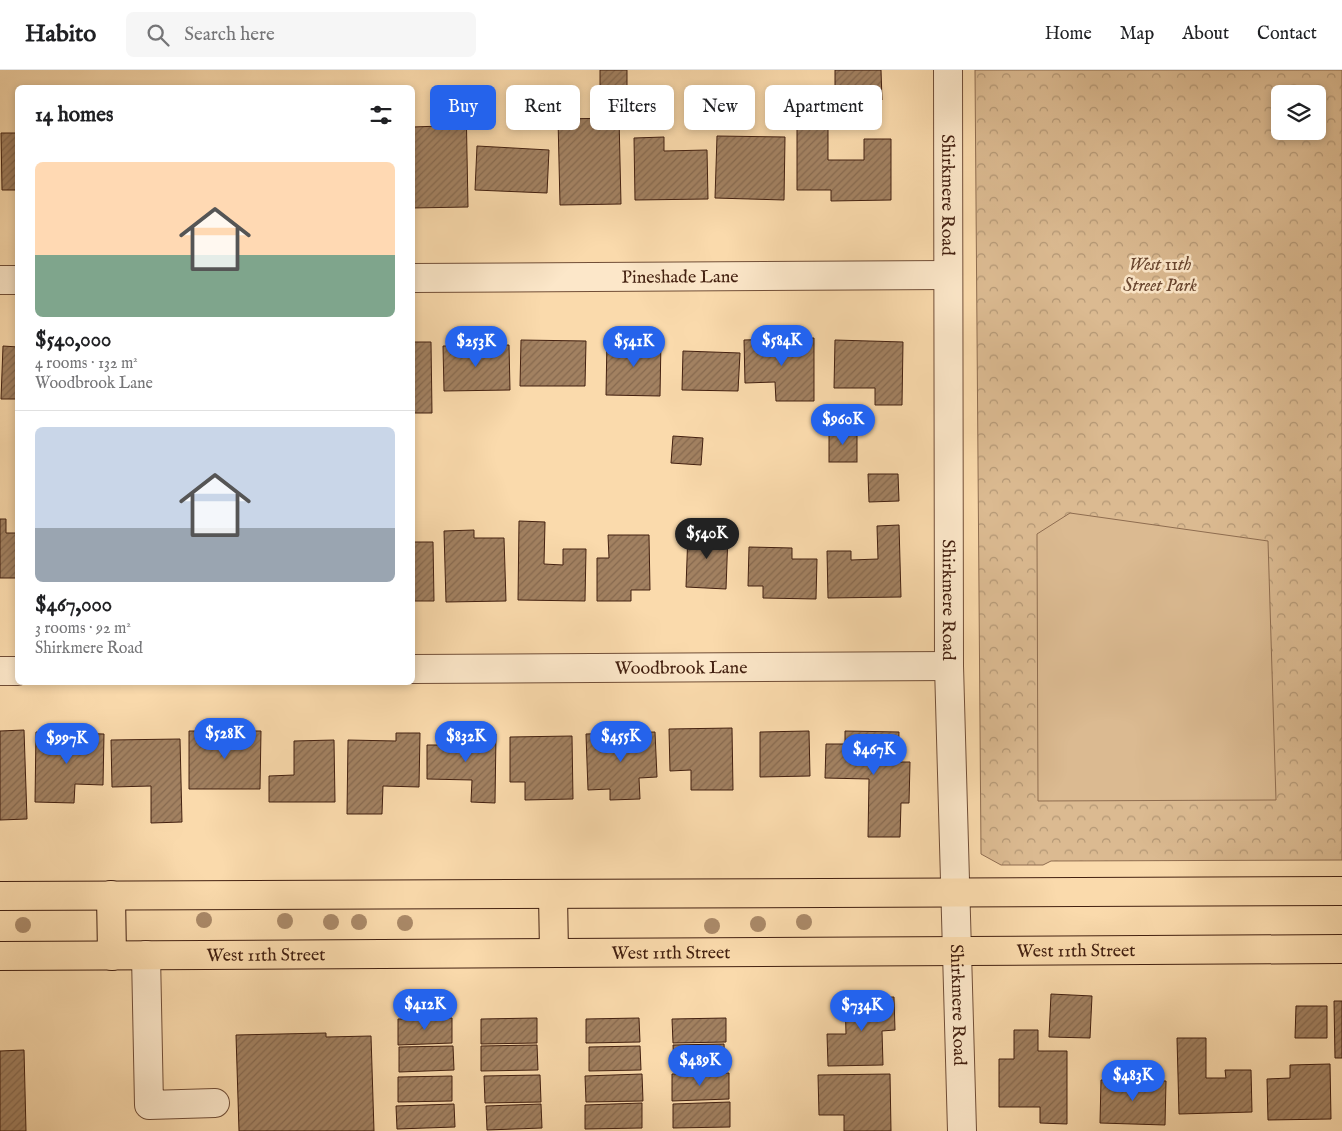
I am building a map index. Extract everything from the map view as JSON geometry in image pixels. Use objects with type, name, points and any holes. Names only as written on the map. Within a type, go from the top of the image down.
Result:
[{"type":"main road","points":[[0,896],[1342,891]]},
{"type":"main road","points":[[553,894],[554,953]]},
{"type":"main road","points":[[112,895],[112,956]]},
{"type":"main road","name":"West 11th Street","points":[[0,956],[1342,949]]},
{"type":"street","name":"Shirkmere Road","points":[[948,70],[948,666],[962,1131]]},
{"type":"street","name":"Pineshade Lane","points":[[415,278],[948,275]]},
{"type":"street","points":[[0,280],[15,280]]},
{"type":"street","name":"Woodbrook Lane","points":[[415,669],[948,666]]},
{"type":"street","points":[[0,671],[15,671]]},
{"type":"street","points":[[146,955],[149,1105],[215,1103]]},
{"type":"green space","name":"West 11th Street Park","points":[[975,70],[1342,70],[1342,860],[1051,861],[1043,865],[1001,865],[981,854]]},
{"type":"green space","points":[[1070,513],[1268,541],[1276,800],[1038,801],[1037,534]]},
{"type":"building","points":[[600,70],[627,70],[627,85],[600,85]]},
{"type":"building","points":[[835,70],[881,70],[882,85],[835,85]]},
{"type":"building","points":[[590,118],[590,130],[619,130],[621,204],[560,205],[558,130],[580,130],[580,119]]},
{"type":"building","points":[[430,126],[430,130],[467,130],[468,207],[415,208],[415,127]]},
{"type":"building","points":[[797,130],[828,130],[828,160],[864,160],[864,139],[891,139],[891,200],[831,201],[831,190],[797,190]]},
{"type":"building","points":[[1,133],[15,133],[15,190],[2,190]]},
{"type":"building","points":[[717,136],[785,137],[784,200],[715,198]]},
{"type":"building","points":[[664,137],[664,151],[707,150],[708,199],[635,200],[634,138]]},
{"type":"building","points":[[477,146],[549,150],[547,193],[475,190]]},
{"type":"building","points":[[814,338],[814,401],[776,401],[775,382],[745,383],[744,340]]},
{"type":"building","points":[[607,339],[661,340],[660,396],[606,395]]},
{"type":"building","points":[[521,340],[586,341],[585,386],[520,386]]},
{"type":"building","points":[[835,340],[903,342],[902,405],[875,405],[875,388],[834,388]]},
{"type":"building","points":[[415,342],[431,342],[432,413],[415,413]]},
{"type":"building","points":[[509,345],[510,390],[444,391],[443,346]]},
{"type":"building","points":[[3,346],[15,347],[15,399],[1,399]]},
{"type":"building","points":[[683,351],[740,353],[738,391],[682,390]]},
{"type":"building","points":[[829,430],[857,430],[857,462],[829,462]]},
{"type":"building","points":[[673,436],[703,438],[701,465],[671,463]]},
{"type":"building","points":[[868,474],[898,474],[899,501],[869,502]]},
{"type":"building","points":[[0,519],[6,519],[6,533],[15,533],[15,578],[0,578]]},
{"type":"building","points":[[519,521],[545,522],[544,564],[563,565],[563,549],[586,549],[585,601],[518,600]]},
{"type":"building","points":[[899,525],[901,597],[828,598],[827,551],[851,551],[851,560],[878,559],[877,526]]},
{"type":"building","points":[[474,530],[474,538],[504,538],[506,601],[446,602],[444,531]]},
{"type":"building","points":[[688,532],[728,534],[726,589],[686,587]]},
{"type":"building","points":[[608,535],[649,535],[650,590],[631,590],[631,601],[597,601],[597,558],[609,558]]},
{"type":"building","points":[[415,542],[433,542],[434,601],[415,601]]},
{"type":"building","points":[[749,547],[792,548],[792,559],[817,559],[816,599],[763,598],[763,586],[748,586]]},
{"type":"building","points":[[732,728],[733,790],[691,790],[691,770],[670,771],[669,729]]},
{"type":"building","points":[[24,730],[27,819],[0,820],[0,731]]},
{"type":"building","points":[[189,731],[261,731],[260,789],[189,789]]},
{"type":"building","points":[[809,731],[810,776],[760,777],[760,732]]},
{"type":"building","points":[[845,731],[899,732],[898,762],[910,762],[909,803],[901,803],[900,837],[868,837],[869,779],[825,778],[826,744],[845,744]]},
{"type":"building","points":[[36,732],[104,734],[103,785],[75,784],[74,803],[35,802]]},
{"type":"building","points":[[655,732],[657,777],[639,778],[640,799],[610,800],[610,789],[588,790],[586,734]]},
{"type":"building","points":[[396,733],[420,733],[419,787],[383,786],[382,814],[347,814],[348,740],[396,741]]},
{"type":"building","points":[[448,733],[496,734],[495,803],[471,802],[472,780],[427,779],[427,745],[447,745]]},
{"type":"building","points":[[572,736],[573,799],[525,800],[525,782],[510,782],[510,737]]},
{"type":"building","points":[[180,739],[182,822],[151,823],[151,786],[112,787],[111,740]]},
{"type":"building","points":[[334,740],[335,802],[269,802],[269,776],[294,775],[294,741]]},
{"type":"building","points":[[1051,994],[1092,996],[1090,1038],[1049,1037]]},
{"type":"building","points":[[894,997],[895,1030],[882,1031],[883,1065],[828,1066],[827,1034],[846,1034],[845,998]]},
{"type":"building","points":[[1334,1001],[1342,1001],[1342,1058],[1335,1058]]},
{"type":"building","points":[[1296,1006],[1327,1006],[1327,1038],[1295,1038]]},
{"type":"building","points":[[452,1018],[452,1043],[398,1045],[398,1019]]},
{"type":"building","points":[[537,1018],[537,1043],[481,1044],[481,1019]]},
{"type":"building","points":[[639,1018],[640,1042],[586,1043],[586,1019]]},
{"type":"building","points":[[726,1018],[726,1042],[673,1043],[672,1019]]},
{"type":"building","points":[[1014,1030],[1038,1030],[1038,1051],[1067,1051],[1067,1124],[1040,1123],[1040,1107],[999,1107],[999,1059],[1014,1059]]},
{"type":"building","points":[[326,1033],[326,1037],[371,1036],[374,1131],[239,1131],[236,1035]]},
{"type":"building","points":[[1177,1038],[1206,1038],[1206,1078],[1226,1078],[1225,1070],[1251,1070],[1252,1112],[1179,1114]]},
{"type":"building","points":[[724,1044],[725,1068],[674,1069],[673,1045]]},
{"type":"building","points":[[537,1045],[538,1070],[481,1071],[481,1046]]},
{"type":"building","points":[[453,1046],[454,1070],[399,1072],[399,1047]]},
{"type":"building","points":[[640,1046],[641,1070],[589,1071],[589,1047]]},
{"type":"building","points":[[24,1050],[26,1131],[0,1131],[0,1051]]},
{"type":"building","points":[[1330,1064],[1331,1119],[1268,1120],[1267,1079],[1290,1078],[1290,1065]]},
{"type":"building","points":[[729,1073],[729,1099],[672,1101],[672,1074]]},
{"type":"building","points":[[642,1074],[643,1101],[586,1102],[585,1076]]},
{"type":"building","points":[[890,1074],[891,1131],[844,1131],[844,1115],[819,1115],[818,1075]]},
{"type":"building","points":[[540,1075],[541,1102],[485,1103],[484,1076]]},
{"type":"building","points":[[452,1076],[452,1101],[398,1102],[398,1077]]},
{"type":"building","points":[[1101,1080],[1166,1081],[1165,1125],[1100,1123]]},
{"type":"building","points":[[730,1102],[730,1127],[673,1128],[673,1104]]},
{"type":"building","points":[[642,1103],[642,1128],[585,1129],[585,1105]]},
{"type":"building","points":[[454,1104],[455,1127],[397,1129],[396,1106]]},
{"type":"building","points":[[541,1104],[542,1128],[487,1130],[486,1106]]}]
